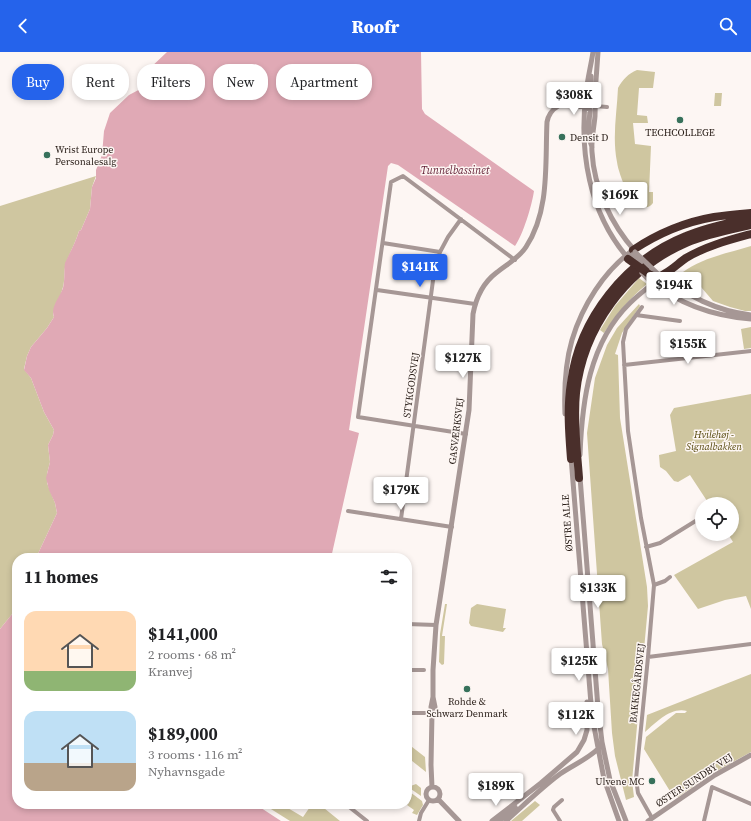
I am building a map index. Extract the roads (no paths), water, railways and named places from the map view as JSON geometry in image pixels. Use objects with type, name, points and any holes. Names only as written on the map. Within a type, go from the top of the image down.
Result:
[{"type":"highway","points":[[634,251],[668,231],[690,223],[714,217],[751,213]]},
{"type":"highway","points":[[571,459],[568,412],[574,367],[583,339],[605,299],[632,270],[662,248],[697,232],[751,218]]},
{"type":"highway","points":[[580,478],[575,418],[578,379],[590,339],[607,309],[620,292],[639,273],[673,249],[698,238],[751,225]]},
{"type":"highway","points":[[627,257],[656,278],[694,254],[718,244],[751,234]]},
{"type":"street","points":[[593,52],[585,106],[584,147],[587,173],[592,191],[606,227],[627,257]]},
{"type":"street","points":[[598,52],[595,80],[592,147],[595,176],[605,203],[617,227],[656,278],[677,299],[699,309],[716,314],[751,319]]},
{"type":"street","points":[[590,71],[592,78],[590,102],[595,106],[607,107]]},
{"type":"street","name":"GASVÆRKSVEJ","points":[[432,786],[431,707],[433,696],[436,625],[469,410],[473,314],[475,304],[479,293],[492,277],[522,254],[528,245],[539,219],[544,195],[548,116],[554,108],[564,103],[579,101],[585,106],[595,106]]},
{"type":"street","points":[[585,106],[590,110],[588,135],[592,147]]},
{"type":"street","points":[[466,434],[358,417],[391,182],[403,176],[515,260]]},
{"type":"street","name":"STYKGODSVEJ","points":[[413,426],[434,273],[440,252],[448,237],[461,219]]},
{"type":"street","points":[[383,243],[440,252]]},
{"type":"street","name":"ØSTRE ALLE","points":[[619,821],[604,779],[597,750],[592,716],[571,459],[565,424],[564,394],[572,340],[585,309],[593,294],[610,272],[634,251]]},
{"type":"street","points":[[656,278],[700,302],[732,312],[751,315]]},
{"type":"street","name":"ØSTRE ALLE","points":[[626,821],[610,780],[602,742],[598,708],[580,478],[582,422],[586,393],[593,365],[605,338],[615,321],[630,303],[656,278]]},
{"type":"street","points":[[377,290],[475,304]]},
{"type":"street","name":"BAKKEGÅRDSVEJ","points":[[642,307],[626,329],[623,336],[628,430],[646,547],[654,586],[636,786],[650,820]]},
{"type":"street","points":[[636,315],[680,321]]},
{"type":"street","points":[[624,365],[751,351]]},
{"type":"street","points":[[401,519],[413,426]]},
{"type":"street","points":[[348,510],[452,527]]},
{"type":"street","points":[[646,547],[660,543],[695,521]]},
{"type":"street","points":[[654,586],[665,581],[670,576]]},
{"type":"street","points":[[412,624],[436,625]]},
{"type":"street","points":[[648,657],[751,644]]},
{"type":"street","points":[[492,821],[541,783],[577,752],[584,740],[588,726],[587,667]]},
{"type":"street","points":[[412,670],[424,670]]},
{"type":"street","points":[[412,713],[432,713]]},
{"type":"street","points":[[506,821],[559,775],[597,750],[601,746],[602,742]]},
{"type":"street","name":"ØSTER SUNDBY VEJ","points":[[650,820],[715,775],[751,755]]},
{"type":"street","points":[[499,821],[541,783]]},
{"type":"street","points":[[429,800],[426,797],[426,792],[428,788],[432,786],[437,788],[440,792],[438,799]]},
{"type":"street","points":[[704,821],[712,787],[751,804]]},
{"type":"street","points":[[429,800],[434,801],[438,799]]},
{"type":"street","points":[[438,799],[459,821]]},
{"type":"street","points":[[419,821],[421,813],[429,800]]},
{"type":"street","points":[[560,821],[553,810],[554,807],[562,800]]},
{"type":"street","points":[[351,809],[365,821]]},
{"type":"water","name":"Tunnelbassinet","points":[[167,52],[421,52],[422,109],[425,114],[534,191],[527,220],[515,246],[398,165],[391,163],[388,166],[349,430],[359,433],[332,553],[38,553],[57,513],[46,478],[50,462],[48,445],[54,430],[44,412],[31,378],[24,370],[27,356],[31,347],[54,317],[54,306],[64,285],[65,263],[90,209],[92,187],[96,178],[96,170],[102,155],[104,131],[110,113],[124,100],[129,100],[129,95],[137,91],[137,100],[205,100],[205,64],[154,64]]},
{"type":"water","points":[[12,614],[12,809],[263,809],[281,821],[0,821],[0,629]]},
{"type":"place","name":"TECHCOLLEGE","points":[[680,120]]},
{"type":"place","name":"Densit D","points":[[562,137]]},
{"type":"place","name":"Wrist Europe Personalesalg","points":[[47,155]]},
{"type":"place","name":"Rohde & Schwarz Denmark","points":[[467,689]]},
{"type":"place","name":"Ulvene MC","points":[[652,781]]},
{"type":"park label","name":"Hvilehøj - Signalbakken","points":[[714,440]]}]
